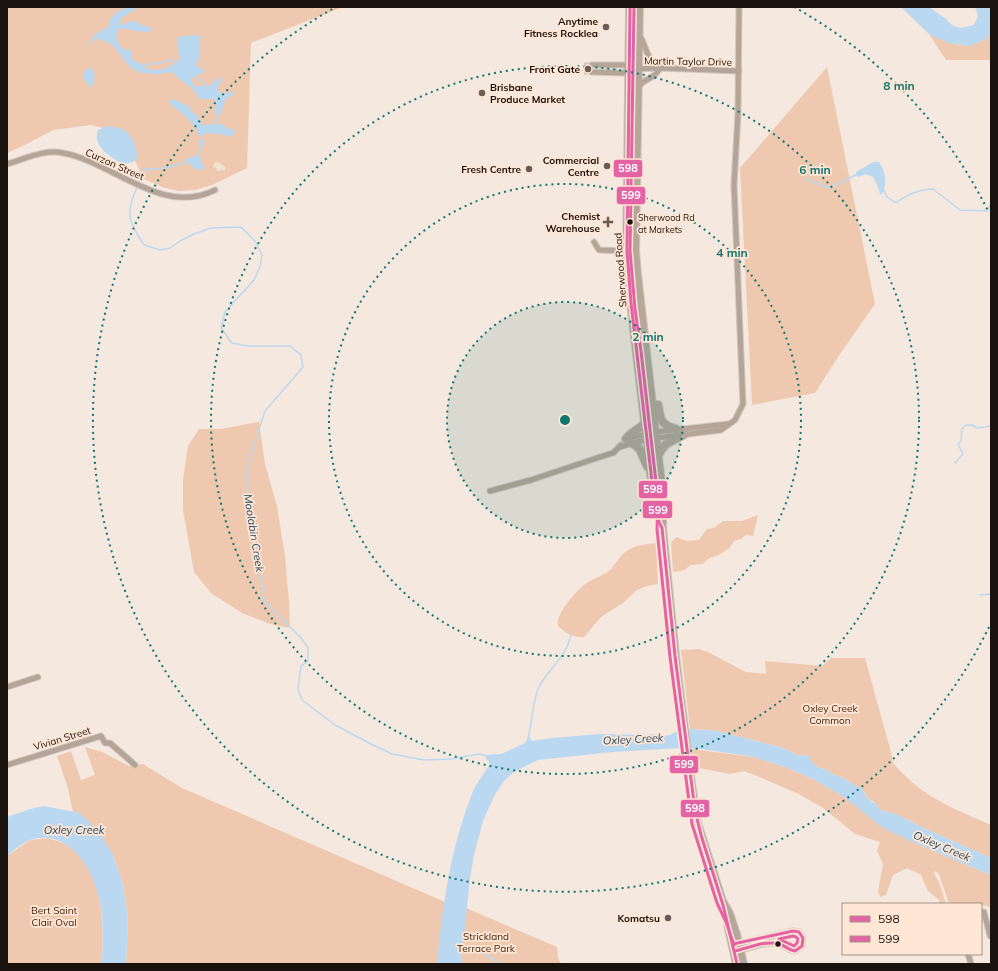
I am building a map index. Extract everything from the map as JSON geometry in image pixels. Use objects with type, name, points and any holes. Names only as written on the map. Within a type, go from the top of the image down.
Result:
[{"type":"main road","name":"Sherwood Road","points":[[630,7],[634,69],[631,303],[646,422],[658,457],[663,500],[662,528]]},
{"type":"main road","name":"Sherwood Road","points":[[639,7],[634,69],[637,88],[631,251],[650,385],[652,436],[651,473],[656,507],[664,540],[683,721],[697,823],[724,904],[724,911],[743,964]]},
{"type":"main road","points":[[650,385],[656,387],[659,417],[666,426],[676,429]]},
{"type":"main road","points":[[646,422],[642,427],[630,434],[629,441],[636,445],[643,453],[645,463],[651,473]]},
{"type":"main road","points":[[658,457],[661,448],[664,445],[685,434]]},
{"type":"main road","name":"Sherwood Road","points":[[737,947],[737,964]]},
{"type":"street","points":[[652,436],[721,430],[734,420],[743,404],[734,185],[739,71],[738,7]]},
{"type":"street","points":[[637,88],[642,82],[657,75],[660,68],[652,62],[638,33]]},
{"type":"street","points":[[592,65],[624,65],[634,69]]},
{"type":"street","name":"Martin Taylor Drive","points":[[634,69],[660,68],[739,71]]},
{"type":"street","points":[[592,72],[624,72],[634,69]]},
{"type":"street","name":"Curzon Street","points":[[7,164],[38,154],[62,152],[79,157],[166,196],[180,198],[195,197],[208,194],[215,190]]},
{"type":"street","points":[[594,242],[599,250],[631,251]]},
{"type":"street","points":[[490,491],[531,480],[592,460],[613,452],[629,441],[676,429],[728,424]]},
{"type":"street","points":[[7,687],[38,677]]},
{"type":"street","name":"Vivian Street","points":[[7,765],[101,736],[105,743],[110,743],[135,765]]},
{"type":"street","points":[[984,912],[989,926],[990,936]]},
{"type":"street","points":[[793,931],[799,932],[803,938],[802,946],[795,951],[791,951],[781,945],[772,944],[737,947],[793,931]]},
{"type":"green space","points":[[7,7],[343,7],[251,43],[247,168],[212,185],[195,190],[178,191],[162,187],[144,179],[130,151],[115,131],[91,125],[53,130],[7,153]]},
{"type":"green space","points":[[929,34],[945,41],[968,45],[983,40],[991,34],[991,60],[946,60]]},
{"type":"green space","points":[[827,67],[875,304],[815,393],[752,405],[740,168]]},
{"type":"green space","points":[[259,422],[265,464],[277,506],[285,556],[290,628],[270,624],[242,613],[211,593],[194,572],[183,510],[183,480],[188,446],[199,429],[221,429]]},
{"type":"green space","points":[[758,515],[753,536],[746,535],[741,539],[734,541],[729,549],[708,559],[703,564],[690,565],[685,570],[673,572],[671,542],[677,537],[686,541],[699,540],[707,529],[714,528],[723,521],[742,521]]},
{"type":"green space","points":[[656,543],[658,584],[637,590],[623,603],[601,617],[584,637],[571,635],[558,625],[563,609],[584,585],[609,571],[621,556],[630,549],[645,544]]},
{"type":"green space","name":"Oxley Creek Common","points":[[699,649],[708,652],[746,672],[766,674],[765,661],[822,666],[831,658],[865,658],[893,763],[913,783],[931,796],[950,807],[991,825],[991,858],[890,812],[880,810],[874,802],[867,798],[863,790],[825,769],[817,767],[804,755],[799,756],[783,748],[718,731],[690,729],[681,650]]},
{"type":"green space","points":[[85,747],[102,752],[129,766],[143,764],[182,788],[445,902],[437,964],[126,964],[128,920],[123,885],[113,855],[80,813],[73,812],[67,785],[57,756],[71,751],[81,780],[95,775]]},
{"type":"green space","points":[[692,749],[754,757],[785,767],[815,780],[844,797],[901,836],[991,875],[991,907],[982,905],[982,903],[949,903],[939,874],[935,871],[934,873],[940,885],[946,903],[940,903],[939,900],[928,891],[921,875],[907,868],[893,875],[886,895],[880,897],[878,891],[883,864],[877,851],[880,842],[855,834],[823,808],[799,794],[744,771],[730,774],[699,768],[694,762]]},
{"type":"green space","name":"Bert Saint Clair Oval","points":[[48,838],[69,846],[75,851],[85,862],[92,875],[97,889],[102,919],[102,964],[7,964],[7,856],[30,840]]},
{"type":"green space","name":"Strickland Terrace Park","points":[[466,908],[557,947],[558,958],[561,964],[461,964]]},
{"type":"sand","points":[[218,162],[225,167],[225,170],[217,171],[216,167],[213,168],[214,163]]},
{"type":"water","points":[[129,7],[139,7],[121,18],[120,25],[133,21],[152,28],[151,31],[143,32],[120,28],[116,37],[119,45],[124,50],[128,49],[131,51],[131,58],[147,69],[161,70],[173,65],[180,59],[177,37],[198,35],[201,37],[199,42],[200,56],[196,65],[205,71],[192,78],[192,81],[195,86],[209,86],[221,77],[222,80],[217,89],[218,91],[220,93],[228,93],[233,91],[234,94],[226,99],[220,115],[215,114],[215,100],[198,98],[195,91],[173,72],[152,74],[142,73],[133,69],[109,43],[95,39],[88,46],[94,35],[109,26],[109,20],[117,12]]},
{"type":"water","points":[[901,7],[929,7],[953,26],[961,28],[974,25],[978,16],[975,7],[991,7],[991,34],[986,39],[970,46],[948,43],[929,34]]},
{"type":"water","points":[[89,68],[92,69],[94,75],[91,87],[86,82],[83,75]]},
{"type":"water","points":[[174,99],[190,107],[191,112],[196,114],[203,125],[223,124],[228,130],[230,128],[235,130],[234,134],[229,137],[221,134],[206,133],[204,134],[204,137],[199,136],[191,122],[170,104],[169,101]]},
{"type":"water","points":[[107,126],[120,128],[128,133],[135,145],[138,158],[133,162],[123,164],[103,150],[98,141],[98,130]]},
{"type":"water","points":[[200,139],[204,139],[199,155],[204,167],[202,170],[197,170],[186,161],[186,159],[198,155]]},
{"type":"water","points":[[873,162],[879,162],[883,169],[885,186],[882,194],[880,194],[873,177],[865,174],[858,177],[857,176],[856,172]]},
{"type":"water","points":[[690,729],[718,731],[783,748],[799,756],[809,756],[811,761],[817,767],[825,769],[834,775],[841,777],[863,790],[867,798],[877,805],[880,810],[890,812],[991,858],[991,875],[889,831],[879,825],[844,797],[815,780],[785,767],[754,757],[701,749],[679,748],[612,752],[538,760],[514,772],[504,781],[494,796],[483,821],[474,855],[461,964],[437,964],[444,901],[452,860],[463,819],[472,794],[490,764],[484,755],[501,754],[525,743],[529,736],[532,741],[600,734],[657,734],[663,736],[670,735],[679,730]]},
{"type":"water","name":"Oxley Creek","points":[[44,806],[80,813],[99,832],[113,855],[123,885],[128,920],[126,964],[102,964],[103,938],[100,902],[89,871],[74,851],[55,839],[43,838],[27,841],[7,856],[7,817]]},
{"type":"waterway","name":"Moolabin Creek","points":[[143,65],[173,60],[178,63]]},
{"type":"waterway","name":"Moolabin Creek","points":[[195,76],[208,86]]},
{"type":"waterway","name":"Moolabin Creek","points":[[210,126],[216,123],[218,113]]},
{"type":"waterway","name":"Moolabin Creek","points":[[189,162],[162,168],[145,169],[133,198],[130,211],[131,221],[137,235],[144,245],[160,250],[170,248],[194,234],[211,228],[241,227],[255,241],[262,255],[260,267],[254,280],[225,312],[221,328],[232,343],[247,346],[290,346],[301,355],[303,367],[265,411],[246,468],[248,506],[265,602],[301,638],[308,648],[308,661],[301,666],[298,690],[302,700],[335,725],[392,754],[424,760],[451,759],[479,754],[484,755]]},
{"type":"waterway","points":[[804,178],[829,188],[858,174]]},
{"type":"waterway","points":[[883,189],[887,197],[896,203],[913,193],[933,189],[960,210],[987,211],[991,204]]},
{"type":"waterway","points":[[955,463],[963,454],[958,444],[961,441],[962,429],[966,425],[972,425],[977,428],[991,426]]},
{"type":"waterway","points":[[980,595],[991,594]]},
{"type":"waterway","points":[[528,738],[535,698],[539,687],[565,650],[571,635]]},
{"type":"waterway","points":[[462,947],[482,953],[500,964]]},
{"type":"tunnel","points":[[584,65],[592,65]]},
{"type":"tunnel","points":[[584,72],[592,72]]},
{"type":"transit line","name":"598","points":[[630,7],[627,251],[631,303],[653,490],[659,522],[662,528],[675,656],[695,810],[701,835],[723,905],[737,964]]},
{"type":"transit line","name":"599","points":[[634,7],[630,251],[635,309],[658,500],[657,529],[670,657],[692,824],[717,903],[726,922],[734,945]]},
{"type":"transit line","name":"598","points":[[733,944],[793,931],[799,932],[803,938],[802,946],[795,951],[780,944],[774,943],[757,945],[735,951]]},
{"type":"transit line","name":"599","points":[[793,936],[798,939],[794,946],[779,939],[793,936]]},
{"type":"place","name":"Anytime Fitness Rocklea","points":[[606,27]]},
{"type":"place","name":"Front Gate","points":[[588,69]]},
{"type":"place","name":"Brisbane Produce Market","points":[[482,93]]},
{"type":"place","name":"Commercial Centre","points":[[607,166]]},
{"type":"place","name":"Fresh Centre","points":[[529,169]]},
{"type":"place","name":"Chemist Warehouse","points":[[608,222]]},
{"type":"place","name":"Sherwood Rd at Markets","points":[[630,222]]},
{"type":"place","name":"Komatsu","points":[[668,918]]}]
